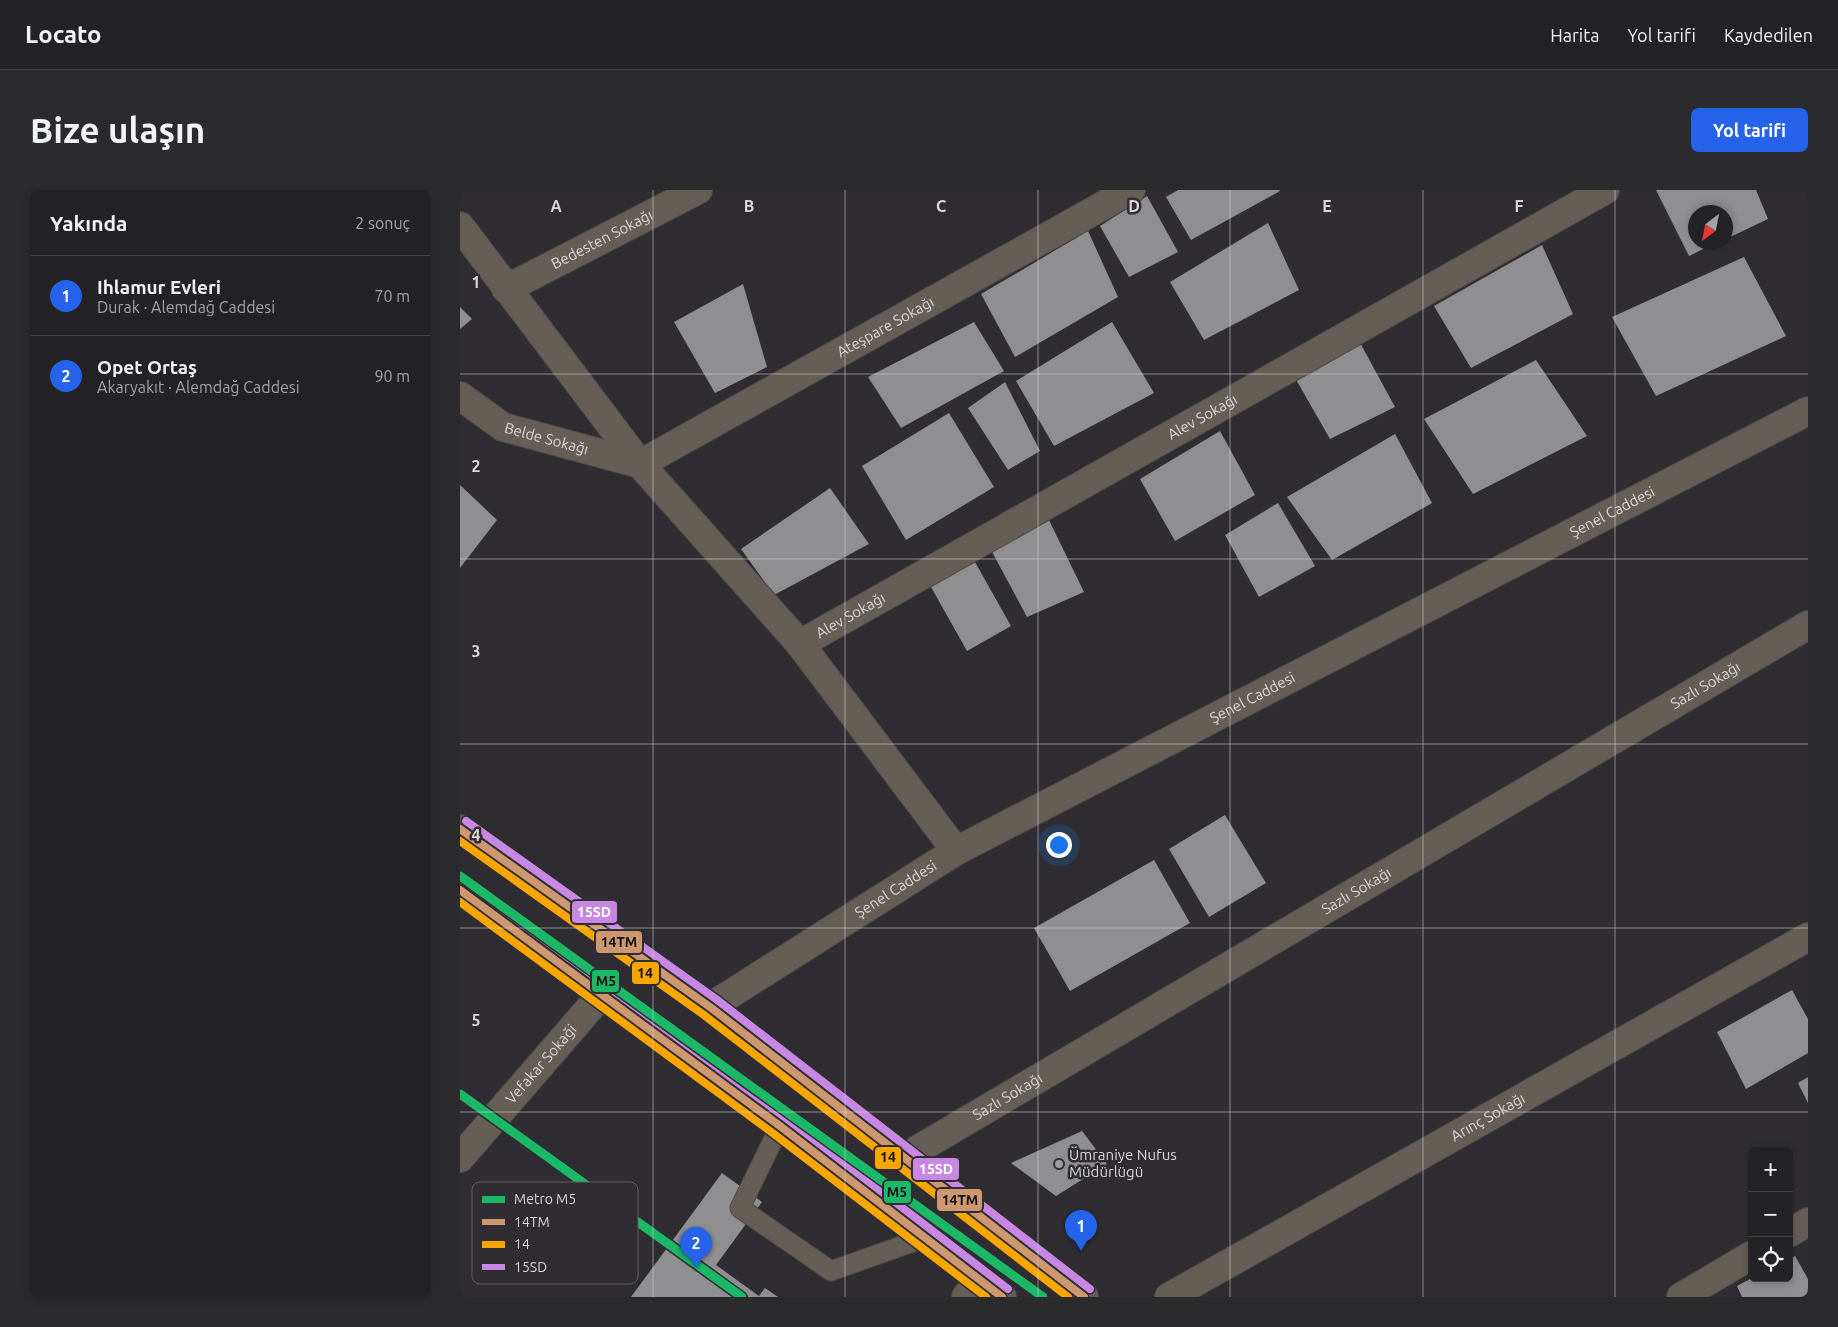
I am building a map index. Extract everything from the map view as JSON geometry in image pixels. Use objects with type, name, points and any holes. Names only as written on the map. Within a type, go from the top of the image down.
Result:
[{"type":"main road","points":[[460,829],[710,1007],[1084,1297]]},
{"type":"main road","points":[[460,890],[780,1126],[924,1238],[973,1289],[1002,1297]]},
{"type":"street","name":"Bedesten Sokağı","points":[[506,289],[698,190]]},
{"type":"street","name":"Ateşpare Sokağı","points":[[640,464],[1131,190]]},
{"type":"street","name":"Alev Sokağı","points":[[800,644],[1605,190]]},
{"type":"street","points":[[460,226],[640,464],[800,644],[956,850]]},
{"type":"street","name":"Belde Sokağı","points":[[460,396],[503,427],[640,464]]},
{"type":"street","name":"Şenel Caddesi","points":[[710,1007],[956,850],[1808,411]]},
{"type":"street","name":"Sazlı Sokağı","points":[[905,1157],[1808,625]]},
{"type":"street","name":"Arınç Sokağı","points":[[1169,1297],[1808,937]]},
{"type":"street","name":"Vefakar Sokaği","points":[[460,1158],[602,994]]},
{"type":"street","points":[[1793,1231],[1808,1222]]},
{"type":"street","points":[[1681,1297],[1748,1257]]},
{"type":"lane","points":[[780,1126],[740,1208],[831,1271],[924,1238]]},
{"type":"building","points":[[1178,190],[1280,191],[1191,240],[1166,197]]},
{"type":"building","points":[[1656,190],[1756,190],[1768,219],[1733,236],[1733,205],[1688,205],[1688,250],[1701,250],[1689,256]]},
{"type":"building","points":[[1147,196],[1178,252],[1129,277],[1100,226]]},
{"type":"building","points":[[1268,223],[1299,290],[1204,340],[1170,282]]},
{"type":"building","points":[[1088,231],[1118,297],[1015,357],[981,294]]},
{"type":"building","points":[[1542,245],[1573,314],[1471,368],[1434,306]]},
{"type":"building","points":[[1744,257],[1786,336],[1656,396],[1612,317]]},
{"type":"building","points":[[743,284],[767,367],[715,393],[674,322]]},
{"type":"building","points":[[460,307],[472,319],[460,329]]},
{"type":"building","points":[[974,322],[1004,371],[901,428],[868,377]]},
{"type":"building","points":[[1112,322],[1154,393],[1054,446],[1016,381]]},
{"type":"building","points":[[1358,339],[1395,407],[1330,439],[1294,376]]},
{"type":"building","points":[[1536,360],[1587,436],[1473,494],[1424,419]]},
{"type":"building","points":[[1005,382],[1040,451],[1008,470],[968,408]]},
{"type":"building","points":[[949,413],[994,487],[906,540],[862,466]]},
{"type":"building","points":[[1220,431],[1255,495],[1175,541],[1140,479]]},
{"type":"building","points":[[1395,434],[1432,503],[1332,560],[1287,497]]},
{"type":"building","points":[[460,485],[497,520],[460,568]]},
{"type":"building","points":[[830,488],[869,544],[774,595],[741,549]]},
{"type":"building","points":[[1278,503],[1315,566],[1259,597],[1225,535]]},
{"type":"building","points":[[1048,518],[1084,592],[1027,617],[990,548]]},
{"type":"building","points":[[975,562],[1011,626],[967,651],[931,587]]},
{"type":"building","points":[[1225,815],[1266,883],[1209,917],[1169,849]]},
{"type":"building","points":[[1154,860],[1190,923],[1070,991],[1034,928]]},
{"type":"building","points":[[1792,990],[1808,1019],[1808,1053],[1746,1089],[1717,1032]]},
{"type":"building","points":[[1808,1077],[1808,1103],[1798,1083]]},
{"type":"building","name":"Ümraniye Nufus Müdürlügü","points":[[1082,1131],[1107,1164],[1056,1196],[1011,1163]]},
{"type":"building","points":[[722,1173],[762,1202],[716,1265],[759,1296],[765,1288],[778,1297],[631,1297]]},
{"type":"building","points":[[1795,1256],[1808,1279],[1808,1297],[1742,1297],[1737,1286],[1748,1280],[1748,1282],[1793,1282],[1793,1257]]},
{"type":"metro line","name":"M5","points":[[460,876],[1043,1297]]},
{"type":"metro line","name":"M5","points":[[460,1094],[582,1182]]},
{"type":"metro line","name":"M5","points":[[638,1222],[742,1297]]},
{"type":"transit line","name":"15SD","points":[[466,821],[716,999],[1090,1289]]},
{"type":"transit line","name":"14TM","points":[[460,829],[710,1007],[1084,1297]]},
{"type":"transit line","name":"14","points":[[460,841],[704,1015],[1068,1297]]},
{"type":"transit line","name":"15SD","points":[[466,882],[786,1118],[1008,1289]]},
{"type":"transit line","name":"14TM","points":[[460,890],[780,1126],[1002,1297]]},
{"type":"transit line","name":"14","points":[[460,902],[774,1134],[986,1297]]},
{"type":"place","name":"Ümraniye Nufus Müdürlügü","points":[[1059,1164]]},
{"type":"place","name":"Ihlamur Evleri","points":[[1081,1251]]},
{"type":"place","name":"Opet Ortaş","points":[[696,1268]]}]
